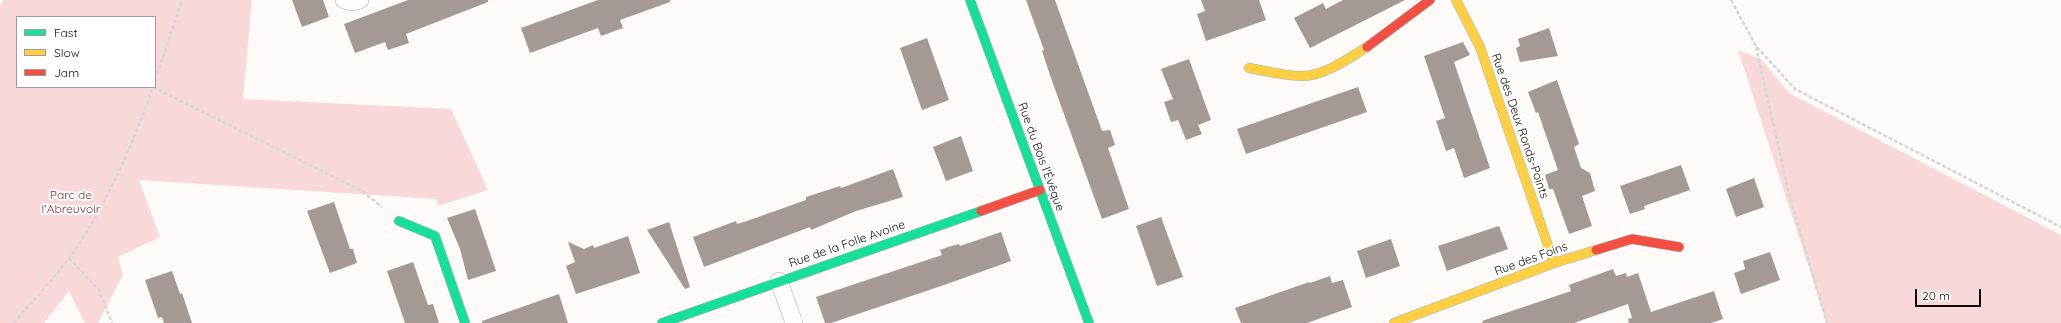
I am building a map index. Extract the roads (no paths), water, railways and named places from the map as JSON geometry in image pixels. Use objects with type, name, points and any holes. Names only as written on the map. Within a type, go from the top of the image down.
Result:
[{"type":"street","points":[[344,0],[352,2],[360,0]]},
{"type":"street","name":"Rue du Bois l'Évêque","points":[[970,0],[1089,323]]},
{"type":"street","points":[[1249,68],[1305,76],[1324,70],[1346,59],[1399,25],[1430,0]]},
{"type":"street","name":"Rue des Deux Ronds-Points","points":[[1456,0],[1480,47],[1554,263]]},
{"type":"street","name":"Rue de la Folle Avoine","points":[[662,323],[1040,190]]},
{"type":"street","points":[[399,221],[435,236],[465,323]]},
{"type":"street","name":"Rue des Foins","points":[[1394,323],[1554,263],[1632,239],[1679,247]]},
{"type":"street","points":[[780,281],[794,323]]},
{"type":"park label","name":"Parc de l'Abreuvoir","points":[[71,202]]}]
